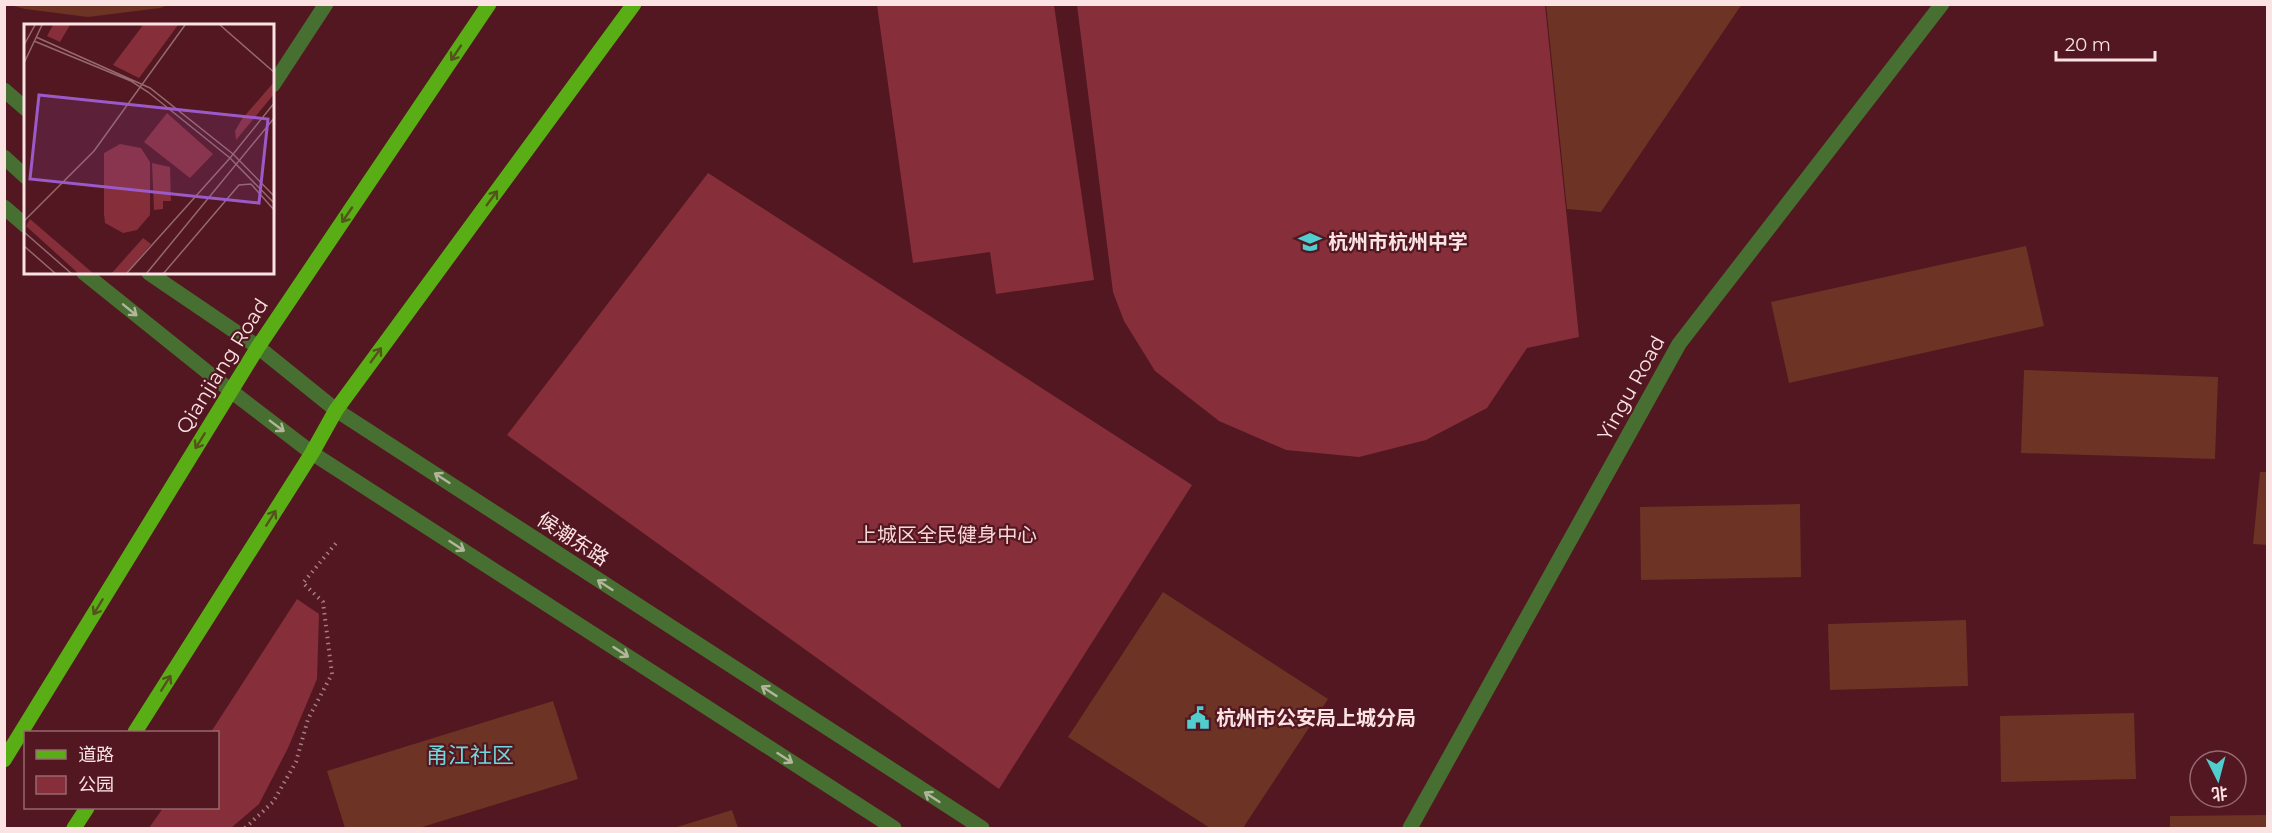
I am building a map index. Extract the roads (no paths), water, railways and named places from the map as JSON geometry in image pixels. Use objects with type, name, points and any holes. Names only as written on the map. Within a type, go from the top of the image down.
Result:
[{"type":"main road","name":"Qianjiang Road","points":[[4,760],[258,347],[489,4]]},
{"type":"main road","points":[[136,731],[312,453],[336,410],[634,4]]},
{"type":"main road","points":[[74,828],[86,809]]},
{"type":"street","points":[[274,83],[326,4]]},
{"type":"street","name":"Yingu Road","points":[[1410,828],[1679,344],[1942,4]]},
{"type":"street","points":[[4,90],[24,107]]},
{"type":"street","points":[[4,157],[24,175]]},
{"type":"street","points":[[4,207],[24,224]]},
{"type":"street","points":[[85,274],[312,453],[894,828]]},
{"type":"street","name":"候潮东路","points":[[150,274],[258,347],[336,410],[982,828]]},
{"type":"place","name":"杭州市杭州中学","points":[[1310,242]]},
{"type":"place","name":"杭州市公安局上城分局","points":[[1198,718]]},
{"type":"district","name":"甬江社区","points":[[470,755]]},
{"type":"park label","name":"上城区全民健身中心","points":[[947,535]]}]
